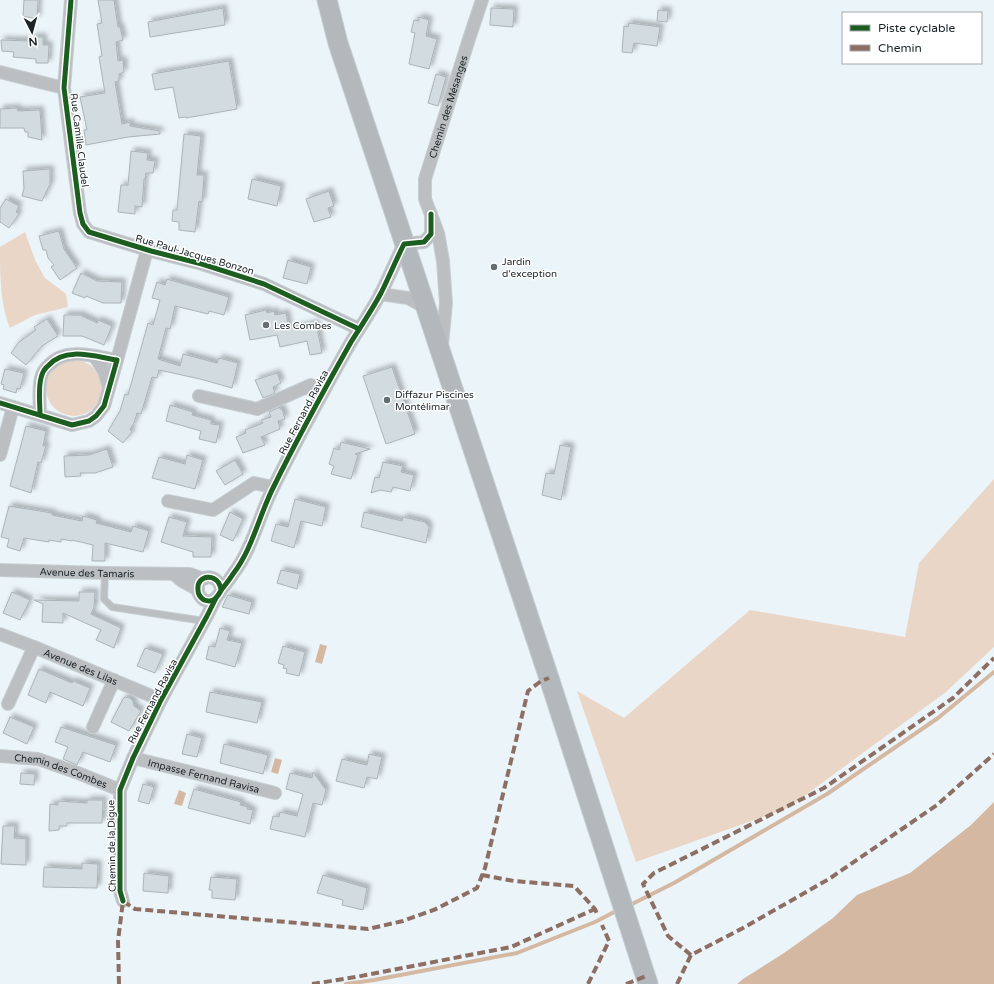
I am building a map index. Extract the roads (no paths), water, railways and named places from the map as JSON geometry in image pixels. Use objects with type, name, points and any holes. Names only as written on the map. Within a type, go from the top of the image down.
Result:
[{"type":"main road","points":[[327,0],[338,43],[648,984]]},
{"type":"street","name":"Rue Camille Claudel","points":[[71,0],[64,88],[80,213],[83,224],[89,232]]},
{"type":"street","name":"Chemin des Mésanges","points":[[441,352],[446,303],[443,261],[438,234],[425,199],[425,179],[482,0]]},
{"type":"street","points":[[0,72],[64,88]]},
{"type":"street","name":"Chemin des Mésanges","points":[[404,244],[424,242],[431,234],[430,214]]},
{"type":"street","name":"Rue Paul-Jacques Bonzon","points":[[89,232],[147,250],[202,264],[264,284],[359,328]]},
{"type":"street","name":"Rue Fernand Ravisa","points":[[209,595],[236,571],[245,556],[273,487],[324,390],[380,294],[404,244]]},
{"type":"street","points":[[0,403],[72,425],[89,421],[102,410],[147,250]]},
{"type":"street","points":[[380,294],[408,298],[426,308]]},
{"type":"street","points":[[40,415],[39,386],[41,376],[51,362],[66,355],[75,354],[117,360]]},
{"type":"street","points":[[95,356],[104,371],[109,388]]},
{"type":"street","points":[[199,396],[257,409],[311,385],[324,390]]},
{"type":"street","points":[[0,455],[13,408]]},
{"type":"street","points":[[168,501],[212,510],[254,484],[273,487]]},
{"type":"street","name":"Avenue des Tamaris","points":[[0,570],[190,574],[209,578]]},
{"type":"street","points":[[209,595],[200,582],[236,571]]},
{"type":"street","points":[[174,574],[182,581],[209,595]]},
{"type":"street","points":[[206,619],[209,595],[219,583],[209,578]]},
{"type":"street","name":"Rue Fernand Ravisa","points":[[120,790],[133,758],[161,700],[206,619]]},
{"type":"street","name":"Avenue des Lilas","points":[[0,634],[161,700]]},
{"type":"street","points":[[8,704],[34,647]]},
{"type":"street","points":[[93,727],[114,680]]},
{"type":"street","name":"Chemin des Combes","points":[[0,756],[38,759],[120,790]]},
{"type":"street","name":"Impasse Fernand Ravisa","points":[[133,758],[274,793]]},
{"type":"street","name":"Chemin de la Digue","points":[[120,790],[120,891],[123,901]]},
{"type":"lane","points":[[105,573],[104,598],[112,607],[206,619]]},
{"type":"waterway","points":[[628,906],[674,883],[827,794],[938,718],[994,672]]},
{"type":"waterway","points":[[346,984],[517,953],[595,922],[618,910]]},
{"type":"place","name":"Jardin d'exception","points":[[494,267]]},
{"type":"place","name":"Les Combes","points":[[266,325]]},
{"type":"place","name":"Diffazur Piscines Montélimar","points":[[387,400]]}]
